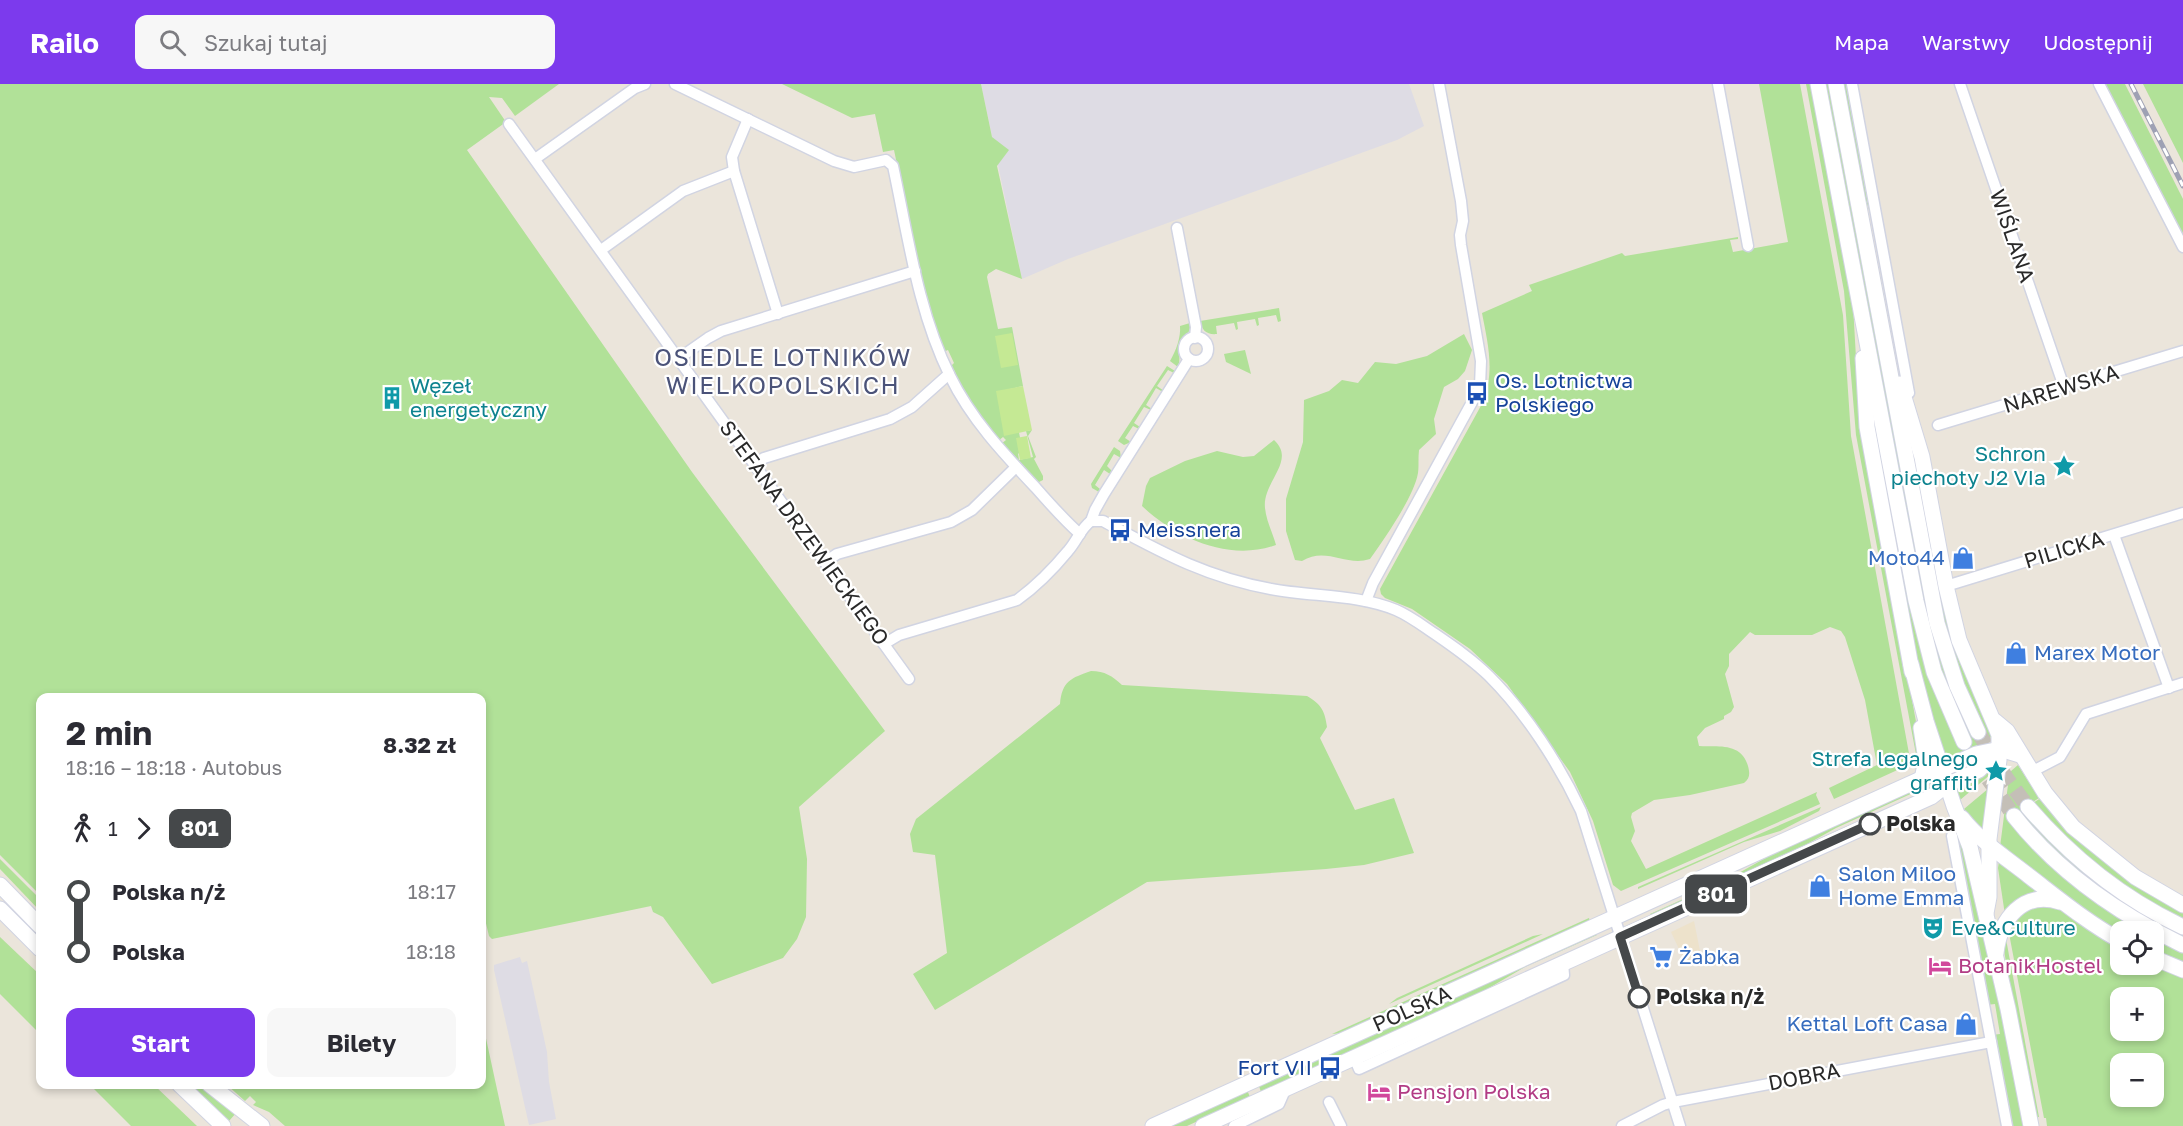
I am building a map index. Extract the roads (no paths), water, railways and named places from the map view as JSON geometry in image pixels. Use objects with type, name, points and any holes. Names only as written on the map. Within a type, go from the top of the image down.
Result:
[{"type":"main road","points":[[1818,84],[1924,636],[1940,688],[1964,742]]},
{"type":"main road","points":[[1836,84],[1937,623],[1957,686],[1978,732]]},
{"type":"main road","points":[[1876,300],[1918,444],[1946,586],[1965,657],[2000,735],[1989,844],[1989,897],[1986,913]]},
{"type":"main road","points":[[1862,315],[1863,382],[1867,427],[1911,664],[1926,760],[1922,779]]},
{"type":"main road","points":[[1911,664],[1926,721],[1970,847],[2008,1009],[2031,1126]]},
{"type":"main road","points":[[1995,721],[2007,731],[2053,806],[2082,835],[2135,877],[2183,905]]},
{"type":"main road","points":[[2000,749],[2020,755]]},
{"type":"main road","name":"POLSKA","points":[[1153,1126],[1976,754],[2000,749]]},
{"type":"main road","name":"POLSKA","points":[[1203,1126],[1287,1088],[1357,1063],[1564,969],[1620,937],[1931,796],[1979,770],[2000,749]]},
{"type":"main road","points":[[1931,796],[1955,809],[1989,844],[2091,924],[2110,935]]},
{"type":"main road","points":[[2028,807],[2061,843],[2099,875],[2140,904],[2183,927]]},
{"type":"main road","points":[[2014,816],[2046,851],[2087,887],[2140,923],[2183,945]]},
{"type":"main road","points":[[0,885],[36,922]]},
{"type":"main road","points":[[1996,959],[2002,932],[2013,913],[2023,904],[2042,898],[2064,903]]},
{"type":"main road","points":[[0,909],[36,945]]},
{"type":"main road","points":[[2164,962],[2183,970]]},
{"type":"main road","points":[[184,1089],[223,1126]]},
{"type":"main road","points":[[215,1089],[262,1126]]},
{"type":"street","points":[[535,159],[635,88],[645,84]]},
{"type":"street","points":[[675,84],[834,161],[854,167],[886,160],[893,166],[915,271],[934,337],[949,374],[974,418],[1016,467],[1080,534]]},
{"type":"street","points":[[1366,601],[1373,583],[1477,393],[1480,381],[1481,362],[1461,245],[1462,207],[1448,148],[1439,84]]},
{"type":"street","points":[[1718,84],[1748,246]]},
{"type":"street","points":[[1852,84],[1918,444]]},
{"type":"street","name":"WIŚLANA","points":[[1960,84],[2064,387]]},
{"type":"street","points":[[2098,84],[2183,247]]},
{"type":"street","points":[[748,119],[732,157],[734,171],[778,314]]},
{"type":"street","name":"STEFANA DRZEWIECKIEGO","points":[[509,124],[909,679]]},
{"type":"street","points":[[600,250],[683,191],[695,184],[734,171]]},
{"type":"street","points":[[1177,228],[1196,327],[1195,338]]},
{"type":"street","points":[[678,359],[708,338],[721,332],[915,271]]},
{"type":"street","points":[[1195,338],[1205,342],[1207,354],[1198,361],[1189,359],[1184,347],[1188,340],[1195,338]]},
{"type":"street","name":"NAREWSKA","points":[[1938,425],[2183,351]]},
{"type":"street","points":[[884,645],[899,635],[1017,600],[1026,593],[1065,554],[1091,521],[1104,494],[1189,359]]},
{"type":"street","points":[[754,464],[764,458],[890,419],[912,406],[949,374]]},
{"type":"street","points":[[825,562],[837,554],[951,522],[972,510],[1016,467]]},
{"type":"street","name":"PILICKA","points":[[1946,586],[2183,513]]},
{"type":"street","points":[[1091,521],[1103,521],[1181,562],[1210,574],[1272,589],[1366,601],[1399,611],[1474,662],[1502,690],[1532,729],[1568,784],[1581,811],[1680,1126]]},
{"type":"street","points":[[2115,535],[2169,688]]},
{"type":"street","points":[[2031,772],[2060,757],[2086,714],[2183,683]]},
{"type":"street","points":[[1952,836],[2007,1126]]},
{"type":"street","name":"DOBRA","points":[[1622,1126],[1673,1102],[1991,1042]]},
{"type":"street","name":"POLSKA","points":[[1234,1126],[1279,1104],[1287,1088]]},
{"type":"street","points":[[1329,1102],[1341,1126]]},
{"type":"street","points":[[243,1111],[248,1126]]},
{"type":"tunnel","points":[[1978,732],[2007,779],[2028,807]]},
{"type":"tunnel","points":[[1975,760],[2014,816]]},
{"type":"railway","points":[[2131,84],[2183,186]]},
{"type":"place","name":"Os. Lotnictwa Polskiego","points":[[1477,393]]},
{"type":"place","name":"Węzeł energetyczny","points":[[392,398]]},
{"type":"place","name":"Schron piechoty J2 VIa","points":[[2064,466]]},
{"type":"place","name":"Meissnera","points":[[1120,530]]},
{"type":"place","name":"Moto44","points":[[1963,558]]},
{"type":"place","name":"Marex Motor","points":[[2016,653]]},
{"type":"place","name":"Strefa legalnego graffiti","points":[[1996,771]]},
{"type":"place","name":"Polska","points":[[1870,824]]},
{"type":"place","name":"Salon Miloo Home Emma","points":[[1820,886]]},
{"type":"place","name":"Eve&Culture","points":[[1933,928]]},
{"type":"place","name":"Żabka","points":[[1661,957]]},
{"type":"place","name":"BotanikHostel","points":[[1940,966]]},
{"type":"place","name":"Polska n/ż","points":[[1639,997]]},
{"type":"place","name":"Kettal Loft Casa","points":[[1966,1024]]},
{"type":"place","name":"Fort VII","points":[[1330,1068]]},
{"type":"place","name":"Pensjon Polska","points":[[1379,1092]]},
{"type":"district","name":"OSIEDLE LOTNIKÓW WIELKOPOLSKICH","points":[[783,372]]}]
